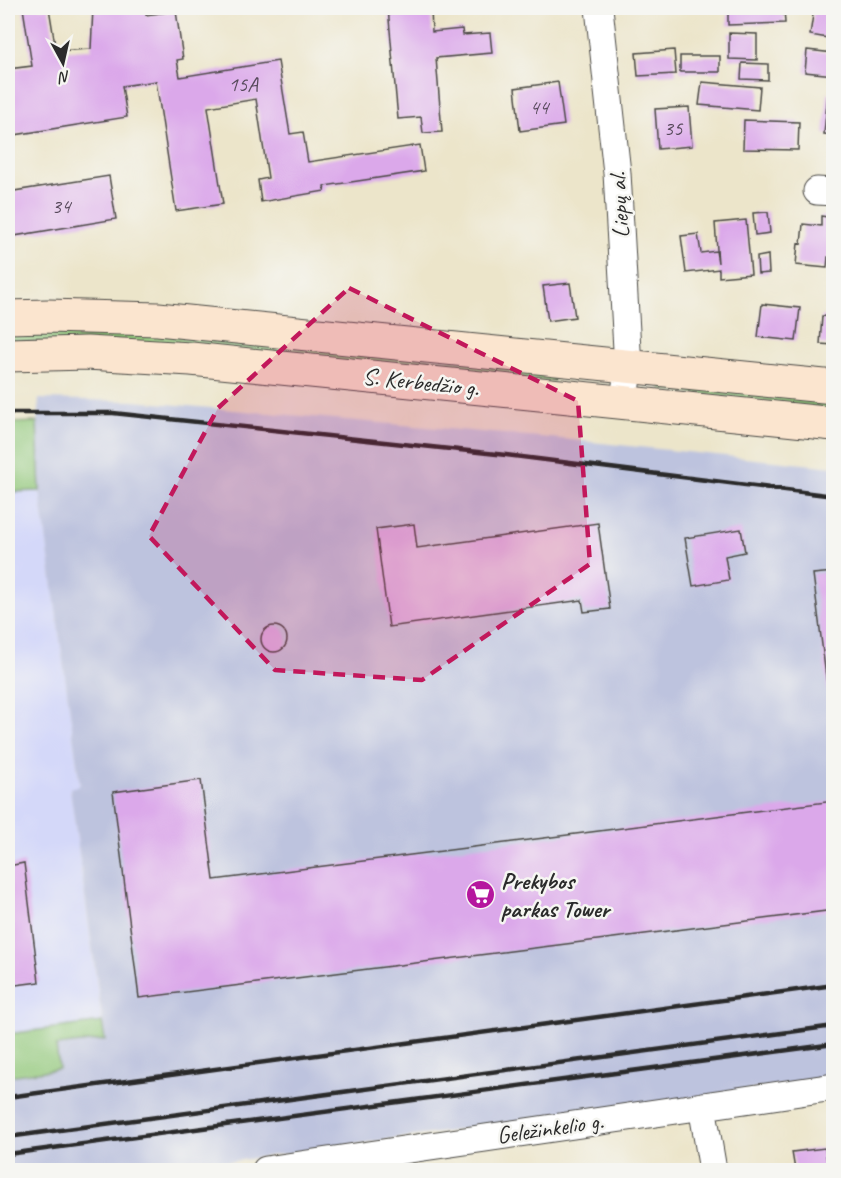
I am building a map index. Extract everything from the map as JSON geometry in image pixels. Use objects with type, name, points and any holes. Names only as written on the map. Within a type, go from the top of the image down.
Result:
[{"type":"main road","name":"S. Kerbedžio g.","points":[[8,317],[158,319],[834,387]]},
{"type":"main road","name":"S. Kerbedžio g.","points":[[8,355],[87,353],[191,359],[834,424]]},
{"type":"street","name":"Liepų al.","points":[[599,8],[618,173],[628,366],[624,403]]},
{"type":"street","name":"Geležinkelio g.","points":[[266,1170],[834,1087]]},
{"type":"street","points":[[702,1106],[713,1170]]},
{"type":"highlighted area","points":[[349,288],[578,401],[590,564],[422,680],[275,670],[149,536],[218,408]]},
{"type":"shaded area","points":[[39,399],[133,401],[562,439],[833,467],[833,1079],[168,1170],[8,1170],[8,1076],[59,1069],[56,1045],[105,1039],[70,788],[80,785],[40,491],[37,422]]},
{"type":"shaded area","points":[[40,491],[80,786],[70,788],[102,1022],[8,1034],[8,492]]},
{"type":"green space","points":[[8,330],[106,330],[555,369],[554,381],[8,340]]},
{"type":"green space","points":[[662,382],[833,399],[833,409],[662,390]]},
{"type":"green space","points":[[37,422],[40,491],[8,492],[8,423]]},
{"type":"green space","points":[[102,1022],[105,1040],[56,1046],[59,1069],[8,1076],[8,1034]]},
{"type":"building","points":[[23,8],[49,8],[56,51],[91,49],[93,8],[147,8],[146,15],[176,11],[183,59],[177,60],[180,77],[278,61],[290,134],[303,132],[308,162],[420,145],[424,171],[324,186],[325,191],[261,202],[258,180],[268,178],[256,99],[208,107],[223,204],[176,211],[156,81],[122,86],[127,117],[8,136],[8,69],[32,66]]},
{"type":"building","points":[[388,8],[431,8],[432,32],[462,29],[463,35],[490,33],[492,53],[436,58],[442,132],[423,133],[421,117],[398,119]]},
{"type":"building","points":[[728,8],[784,8],[785,23],[728,25]]},
{"type":"building","points":[[814,8],[834,8],[834,39],[810,35]]},
{"type":"building","points":[[729,33],[757,34],[757,60],[729,59]]},
{"type":"building","points":[[674,50],[676,74],[638,76],[636,53]]},
{"type":"building","points":[[807,50],[834,53],[834,75],[805,72]]},
{"type":"building","points":[[680,56],[720,56],[720,72],[680,72]]},
{"type":"building","points":[[742,63],[768,64],[768,80],[741,79]]},
{"type":"building","points":[[558,82],[564,125],[520,131],[515,88]]},
{"type":"building","points":[[702,82],[760,87],[758,110],[699,105]]},
{"type":"building","points":[[828,93],[834,94],[834,135],[824,134]]},
{"type":"building","points":[[689,107],[692,146],[658,149],[655,109]]},
{"type":"building","points":[[744,120],[799,122],[798,150],[743,149]]},
{"type":"building","points":[[109,176],[116,219],[8,237],[8,192]]},
{"type":"building","points":[[768,212],[770,233],[755,235],[753,213]]},
{"type":"building","points":[[821,216],[834,218],[834,257],[828,257],[827,268],[796,265],[803,224],[821,226]]},
{"type":"building","points":[[746,220],[751,274],[719,277],[719,269],[686,273],[681,236],[698,234],[701,253],[716,251],[718,263],[715,223]]},
{"type":"building","points":[[768,255],[769,273],[758,274],[757,257]]},
{"type":"building","points":[[570,283],[575,317],[548,321],[543,286]]},
{"type":"building","points":[[762,304],[800,308],[796,341],[758,337]]},
{"type":"building","points":[[822,316],[834,317],[834,345],[820,344]]},
{"type":"building","points":[[598,523],[610,609],[584,612],[582,600],[389,627],[376,529],[414,524],[417,548]]},
{"type":"building","points":[[741,529],[745,552],[725,556],[729,580],[693,586],[685,538]]},
{"type":"building","points":[[834,572],[834,724],[832,724],[813,574]]},
{"type":"building","points":[[274,626],[283,630],[287,639],[283,648],[274,652],[265,648],[261,639],[265,630]]},
{"type":"building","name":"Prekybos parkas Tower","points":[[201,780],[214,880],[834,801],[834,910],[139,998],[113,792]]},
{"type":"building","points":[[24,863],[39,982],[8,986],[8,866]]},
{"type":"building","points":[[825,1148],[828,1170],[795,1170],[792,1152]]},
{"type":"railway","points":[[8,413],[113,413],[506,455],[834,496]]},
{"type":"railway","points":[[8,1097],[834,985]]},
{"type":"railway","points":[[8,1137],[834,1026]]},
{"type":"railway","points":[[8,1154],[834,1044]]},
{"type":"place","name":"Prekybos parkas Tower","points":[[480,895]]}]
